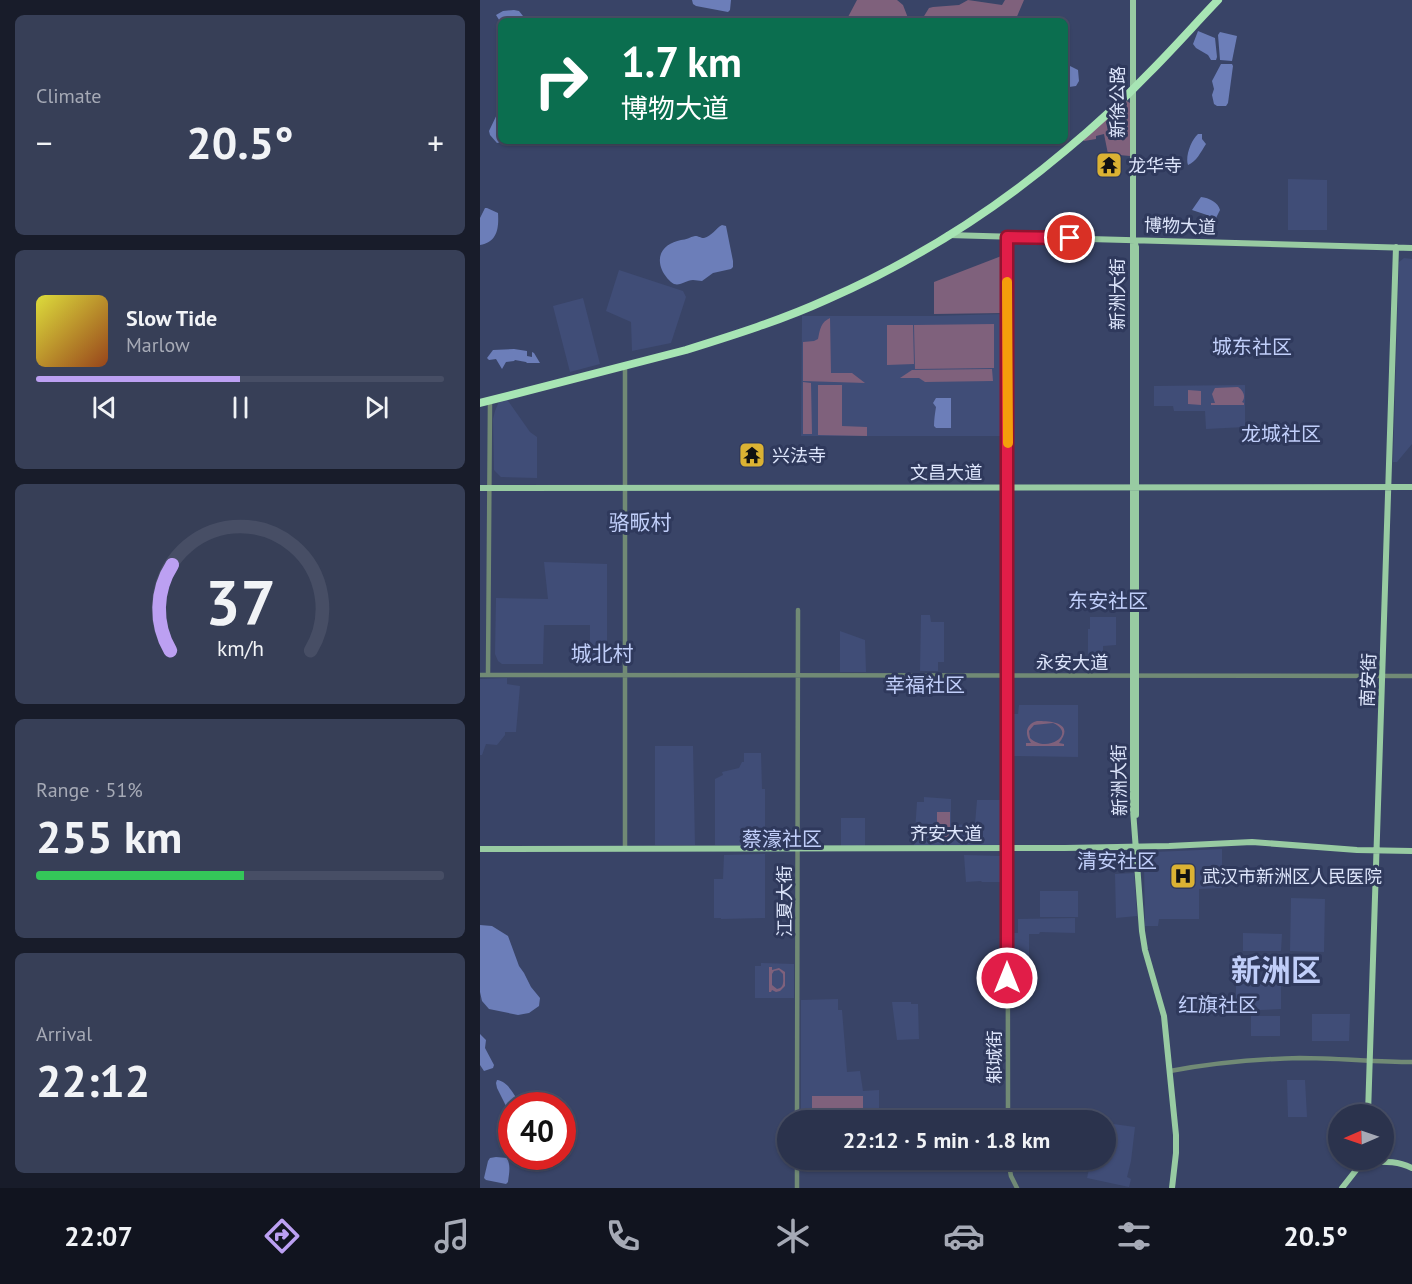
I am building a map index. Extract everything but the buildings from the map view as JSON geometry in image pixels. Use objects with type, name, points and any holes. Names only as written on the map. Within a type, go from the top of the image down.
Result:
[{"type":"highway","points":[[480,403],[698,347],[799,311],[884,272],[997,203],[1041,170],[1132,90],[1218,0]]},
{"type":"main road","name":"新徐公路","points":[[1132,0],[1133,238]]},
{"type":"main road","name":"博物大道","points":[[950,233],[1007,237],[1412,246]]},
{"type":"main road","name":"博物大道","points":[[950,233],[1412,246]]},
{"type":"main road","name":"新洲大街","points":[[1133,238],[1136,247],[1134,486],[1137,810],[1135,828],[1138,901],[1142,931],[1145,950],[1164,1016],[1170,1071],[1176,1135],[1172,1188]]},
{"type":"main road","name":"南安街","points":[[1368,1104],[1396,247]]},
{"type":"main road","name":"文昌大道","points":[[480,486],[1412,486]]},
{"type":"main road","name":"齐安大道","points":[[480,851],[1136,849],[1252,845],[1412,853]]},
{"type":"main road","name":"齐安大道","points":[[480,851],[797,850]]},
{"type":"main road","points":[[1394,1162],[1412,1168]]},
{"type":"main road","points":[[1342,1188],[1357,1170]]},
{"type":"street","name":"邾城街","points":[[1007,237],[1008,1110]]},
{"type":"street","points":[[625,365],[625,849]]},
{"type":"street","points":[[488,674],[490,400]]},
{"type":"street","name":"江夏大街","points":[[797,1110],[798,610]]},
{"type":"street","name":"永安大道","points":[[480,675],[1412,676]]},
{"type":"street","points":[[1170,1071],[1219,1063],[1273,1059],[1412,1062]]},
{"type":"street","points":[[797,1170],[797,1188]]},
{"type":"street","points":[[1009,1170],[1017,1188]]},
{"type":"shaded area","points":[[692,0],[731,0],[730,10],[728,12],[696,6]]},
{"type":"shaded area","points":[[857,0],[897,0],[903,5],[908,18],[849,18]]},
{"type":"shaded area","points":[[968,0],[1002,5],[1005,0],[1024,0],[1016,18],[923,18],[929,8],[959,5]]},
{"type":"shaded area","points":[[503,11],[519,11],[525,18],[498,18],[496,15]]},
{"type":"shaded area","points":[[1198,31],[1215,38],[1216,60],[1211,60],[1193,44]]},
{"type":"shaded area","points":[[1220,32],[1237,36],[1232,61],[1220,60],[1218,35]]},
{"type":"shaded area","points":[[1068,43],[1070,66],[1078,70],[1079,81],[1076,86],[1069,87]]},
{"type":"shaded area","points":[[1221,64],[1232,64],[1233,66],[1226,106],[1214,104],[1212,95],[1214,89],[1212,81]]},
{"type":"shaded area","points":[[1125,100],[1130,103],[1130,156],[1108,154],[1104,134],[1096,136],[1096,139],[1084,141],[1082,139]]},
{"type":"shaded area","points":[[498,112],[498,143],[489,131]]},
{"type":"shaded area","points":[[1198,134],[1202,134],[1202,139],[1206,144],[1196,159],[1188,165],[1189,149]]},
{"type":"shaded area","points":[[1288,179],[1327,180],[1327,230],[1288,230]]},
{"type":"shaded area","points":[[1201,197],[1210,199],[1217,205],[1220,210],[1216,218],[1192,210]]},
{"type":"shaded area","points":[[485,208],[498,213],[498,224],[493,238],[480,245],[480,218]]},
{"type":"shaded area","points":[[722,225],[726,226],[733,267],[713,273],[702,281],[690,280],[681,284],[671,282],[660,264],[663,250],[676,241],[695,236],[707,237]]},
{"type":"shaded area","points":[[1004,255],[1004,313],[934,314],[934,282]]},
{"type":"shaded area","points":[[1404,258],[1412,259],[1412,444],[1397,462],[1393,462],[1399,262]]},
{"type":"shaded area","points":[[619,270],[683,291],[686,297],[671,343],[632,351],[631,322],[606,311]]},
{"type":"shaded area","points":[[583,298],[600,364],[570,372],[553,306]]},
{"type":"shaded area","points":[[1002,314],[1004,436],[801,436],[802,316]]},
{"type":"shaded area","points":[[830,318],[831,373],[852,373],[865,383],[803,381],[803,342],[818,339],[820,329]]},
{"type":"shaded area","points":[[994,324],[994,368],[915,369],[914,325]]},
{"type":"shaded area","points":[[887,325],[913,325],[914,364],[887,365]]},
{"type":"shaded area","points":[[493,350],[527,351],[527,356],[532,357],[532,352],[534,353],[540,363],[515,360],[506,362],[502,369],[496,359],[487,358]]},
{"type":"shaded area","points":[[992,369],[993,381],[925,382],[919,378],[900,378],[912,370]]},
{"type":"shaded area","points":[[803,382],[811,383],[812,434],[803,434]]},
{"type":"shaded area","points":[[818,385],[842,385],[842,426],[867,427],[867,436],[818,435]]},
{"type":"shaded area","points":[[1245,385],[1245,427],[1206,429],[1205,411],[1174,411],[1173,406],[1154,406],[1154,386]]},
{"type":"shaded area","points":[[1238,387],[1244,394],[1242,402],[1244,405],[1211,405],[1215,403],[1212,394],[1215,388]]},
{"type":"shaded area","points":[[1188,390],[1201,391],[1201,405],[1188,404]]},
{"type":"shaded area","points":[[506,398],[530,432],[537,437],[537,478],[501,477],[494,470],[493,419],[500,399]]},
{"type":"shaded area","points":[[936,398],[951,398],[951,428],[934,426],[936,407],[933,403]]},
{"type":"shaded area","points":[[544,562],[607,564],[607,658],[590,658],[590,625],[544,625],[543,664],[502,664],[498,661],[495,654],[496,598],[548,599]]},
{"type":"shaded area","points":[[921,615],[930,615],[931,622],[944,622],[944,662],[938,662],[938,671],[920,671]]},
{"type":"shaded area","points":[[1090,617],[1116,617],[1116,645],[1103,646],[1103,661],[1088,661]]},
{"type":"shaded area","points":[[840,631],[865,640],[866,672],[840,672]]},
{"type":"shaded area","points":[[507,678],[507,684],[520,686],[516,732],[505,732],[497,745],[486,744],[480,755],[480,679]]},
{"type":"shaded area","points":[[1019,705],[1078,705],[1078,757],[1010,756],[1011,714],[1018,714]]},
{"type":"shaded area","points":[[1037,721],[1055,723],[1063,727],[1063,736],[1059,743],[1064,746],[1026,746],[1026,743],[1031,743],[1027,736],[1028,727]],"holes":[[[1053,723],[1060,727],[1061,737],[1057,741],[1044,744],[1030,738],[1029,731],[1034,725]]]},
{"type":"shaded area","points":[[655,746],[693,746],[695,845],[655,845]]},
{"type":"shaded area","points":[[744,753],[761,753],[762,789],[765,789],[765,846],[715,845],[715,779],[723,775],[722,772],[739,768],[744,762]]},
{"type":"shaded area","points":[[924,797],[951,799],[951,825],[975,824],[977,800],[1004,800],[1004,846],[914,846],[917,802],[924,802]]},
{"type":"shaded area","points":[[937,812],[950,812],[950,841],[937,841]]},
{"type":"shaded area","points":[[841,818],[865,818],[865,846],[841,846]]},
{"type":"shaded area","name":"武汉市新洲区人民医院","points":[[1222,849],[1222,888],[1199,889],[1199,919],[1159,919],[1158,926],[1145,926],[1144,863],[1147,857],[1154,852]]},
{"type":"shaded area","points":[[765,854],[765,918],[714,918],[714,879],[723,879],[724,855]]},
{"type":"shaded area","points":[[964,855],[1001,856],[1004,859],[1004,882],[966,882]]},
{"type":"shaded area","points":[[1134,873],[1137,916],[1116,918],[1115,874]]},
{"type":"shaded area","points":[[1040,891],[1078,891],[1078,917],[1040,917]]},
{"type":"shaded area","points":[[1291,898],[1325,899],[1324,952],[1290,951]]},
{"type":"shaded area","points":[[1075,918],[1075,933],[1029,934],[1029,957],[1011,957],[1011,933],[1018,933],[1018,919]]},
{"type":"shaded area","points":[[480,925],[492,926],[508,936],[519,966],[540,998],[539,1006],[529,1013],[518,1015],[489,1009],[482,1001]]},
{"type":"shaded area","points":[[1243,933],[1282,934],[1281,951],[1243,951]]},
{"type":"shaded area","points":[[761,963],[794,964],[794,998],[755,998],[755,966],[761,966]]},
{"type":"shaded area","points":[[769,967],[772,967],[772,970],[779,968],[785,972],[785,986],[780,991],[769,992]],"holes":[[[779,970],[783,974],[782,985],[777,989],[772,985],[772,974]]]},
{"type":"shaded area","points":[[1243,979],[1265,979],[1265,984],[1281,984],[1281,1009],[1236,1011],[1236,982],[1243,982]]},
{"type":"shaded area","points":[[838,999],[838,1010],[842,1010],[847,1072],[860,1071],[863,1091],[879,1090],[879,1110],[801,1110],[801,1000]]},
{"type":"shaded area","points":[[892,1002],[918,1004],[919,1039],[897,1040]]},
{"type":"shaded area","points":[[1312,1014],[1350,1014],[1349,1041],[1312,1041]]},
{"type":"shaded area","points":[[1251,1016],[1280,1016],[1280,1036],[1251,1036]]},
{"type":"shaded area","points":[[480,1034],[486,1040],[485,1048],[494,1065],[493,1068],[484,1071],[480,1065]]},
{"type":"shaded area","points":[[497,1080],[501,1081],[512,1092],[499,1092]]},
{"type":"shaded area","points":[[1287,1080],[1305,1080],[1307,1117],[1288,1117]]},
{"type":"shaded area","points":[[812,1096],[863,1096],[863,1110],[812,1110]]},
{"type":"shaded area","points":[[1116,1124],[1135,1127],[1127,1177],[1131,1179],[1129,1187],[1087,1178],[1089,1170],[1116,1170]]},
{"type":"shaded area","points":[[498,1157],[498,1170],[509,1170],[506,1184],[484,1178],[490,1158]]},
{"type":"slow traffic","points":[[1007,282],[1008,443]]},
{"type":"place","name":"龙华寺","points":[[1109,165]]},
{"type":"place","name":"兴法寺","points":[[752,455]]},
{"type":"place","name":"武汉市新洲区人民医院","points":[[1183,876]]},
{"type":"district","name":"城东社区","points":[[1252,347]]},
{"type":"district","name":"龙城社区","points":[[1281,434]]},
{"type":"district","name":"骆畈村","points":[[640,522]]},
{"type":"district","name":"东安社区","points":[[1108,601]]},
{"type":"district","name":"城北村","points":[[602,653]]},
{"type":"district","name":"幸福社区","points":[[925,685]]},
{"type":"district","name":"蔡濠社区","points":[[782,839]]},
{"type":"district","name":"清安社区","points":[[1117,861]]},
{"type":"district","name":"新洲区","points":[[1276,969]]},
{"type":"district","name":"红旗社区","points":[[1218,1005]]},
{"type":"route","points":[[1007,978],[1007,237],[1070,238]]}]
